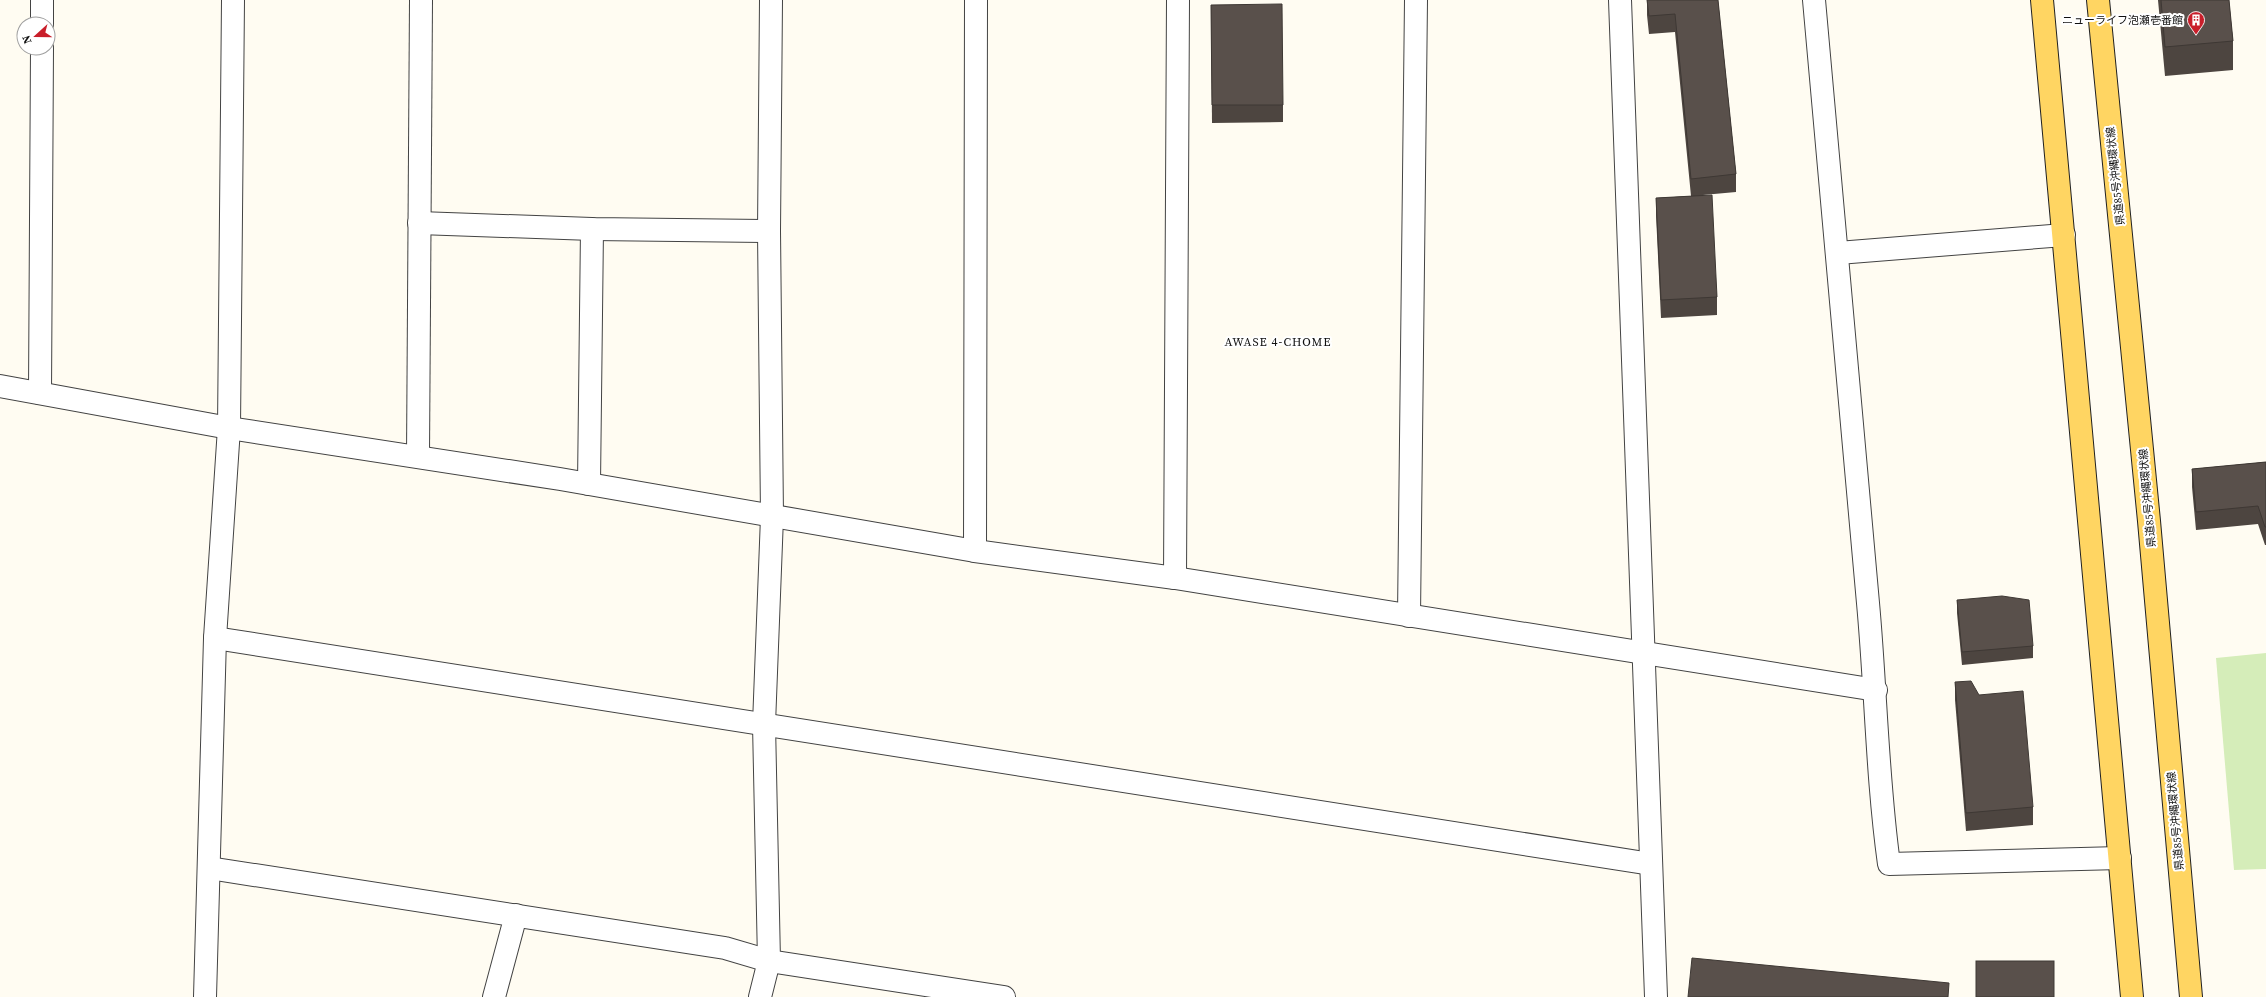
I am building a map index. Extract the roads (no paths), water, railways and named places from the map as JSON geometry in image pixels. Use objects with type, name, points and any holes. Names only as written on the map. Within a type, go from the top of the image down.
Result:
[{"type":"main road","points":[[2042,0],[2132,997]]},
{"type":"main road","name":"県道85号沖縄環状線","points":[[2098,0],[2149,521],[2191,997]]},
{"type":"street","points":[[42,0],[42,16]]},
{"type":"street","points":[[205,997],[215,638],[229,428],[233,0]]},
{"type":"street","points":[[418,456],[421,0]]},
{"type":"street","points":[[760,997],[769,961],[764,724],[772,517],[769,231],[771,0]]},
{"type":"street","points":[[975,551],[976,0]]},
{"type":"street","points":[[1175,578],[1178,0]]},
{"type":"street","points":[[1409,616],[1416,0]]},
{"type":"street","points":[[1620,0],[1656,997]]},
{"type":"street","points":[[1814,0],[1838,252],[1876,690],[1883,818],[1889,864],[2120,858]]},
{"type":"street","points":[[40,393],[42,56]]},
{"type":"street","points":[[420,223],[592,229],[769,231]]},
{"type":"street","points":[[589,484],[592,229]]},
{"type":"street","points":[[1838,252],[2064,235]]},
{"type":"street","points":[[0,386],[229,428],[418,456],[589,484],[772,517],[975,551],[1175,578],[1876,690]]},
{"type":"street","points":[[215,638],[1651,864]]},
{"type":"street","points":[[209,868],[725,948],[769,961],[1004,997]]},
{"type":"street","points":[[494,997],[516,915]]},
{"type":"place","name":"ニューライフ泡瀬壱番館","points":[[2196,35]]},
{"type":"district","name":"AWASE 4-CHOME","points":[[1278,342]]}]
